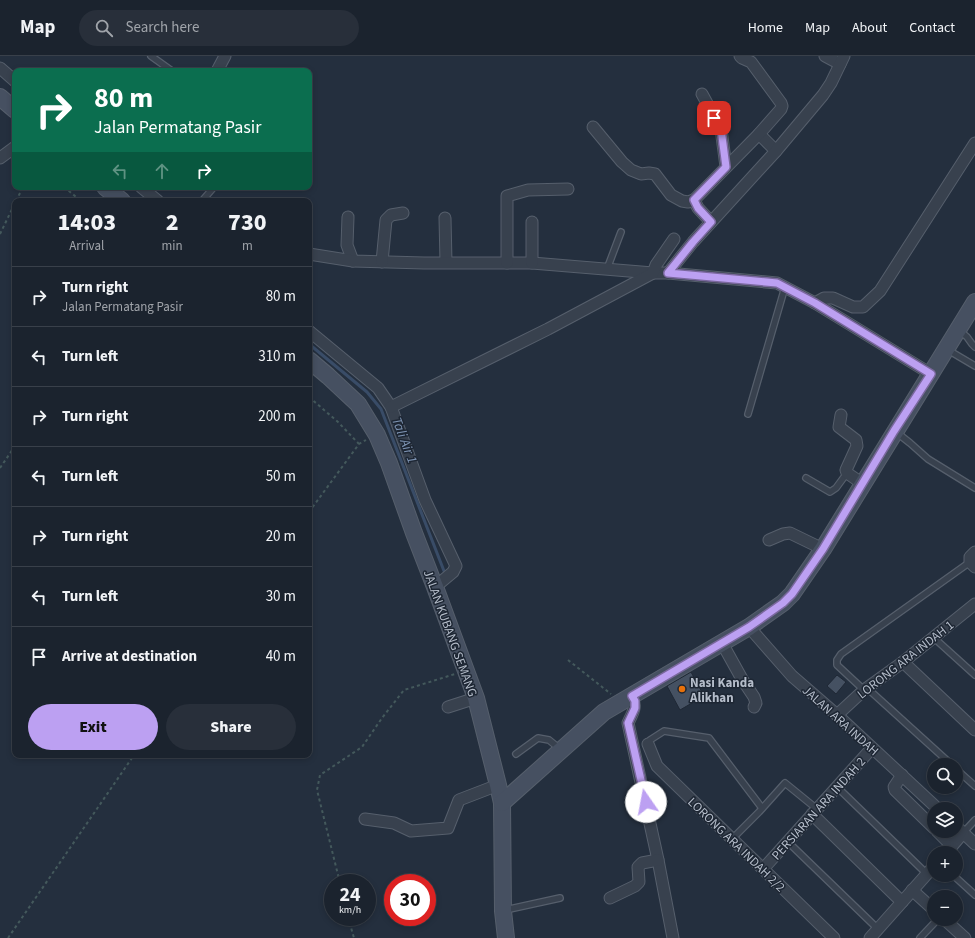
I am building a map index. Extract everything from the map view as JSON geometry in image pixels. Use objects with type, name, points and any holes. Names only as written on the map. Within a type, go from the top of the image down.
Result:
[{"type":"main road","points":[[0,97],[12,107]]},
{"type":"main road","points":[[109,190],[118,198]]},
{"type":"main road","points":[[502,803],[604,712],[749,627],[779,606],[792,594],[823,549],[894,431],[975,302]]},
{"type":"main road","name":"JALAN KUBANG SEMANG","points":[[312,363],[358,404],[377,435],[389,462],[476,698],[502,803],[503,911],[506,938]]},
{"type":"street","points":[[219,68],[225,56]]},
{"type":"street","points":[[593,127],[622,162],[631,170],[641,174],[655,174],[671,195],[682,201],[688,202],[694,200],[759,134],[782,106],[781,102],[751,62],[740,56]]},
{"type":"street","points":[[668,273],[693,242],[776,151],[823,95],[831,83],[842,60],[826,56]]},
{"type":"street","points":[[0,68],[12,78]]},
{"type":"street","points":[[702,94],[721,129],[726,167]]},
{"type":"street","points":[[759,134],[776,151]]},
{"type":"street","points":[[815,303],[824,298],[833,298],[853,307],[863,307],[880,291],[975,143]]},
{"type":"street","points":[[0,158],[12,149]]},
{"type":"street","points":[[507,263],[507,196],[528,190],[568,189]]},
{"type":"street","points":[[146,190],[155,198]]},
{"type":"street","points":[[694,200],[698,208],[711,222]]},
{"type":"street","points":[[382,262],[386,220],[391,214],[403,213]]},
{"type":"street","points":[[348,217],[347,245],[353,262]]},
{"type":"street","points":[[445,218],[446,262]]},
{"type":"street","points":[[532,222],[532,263]]},
{"type":"street","points":[[391,407],[548,329],[653,273],[656,265],[674,239]]},
{"type":"street","points":[[312,255],[353,262],[532,263],[777,283],[815,303],[931,374]]},
{"type":"street","points":[[312,333],[378,388],[391,407],[425,500],[456,566],[453,572],[435,587]]},
{"type":"street","points":[[841,415],[839,427],[856,440],[857,446],[846,470],[847,473],[863,484]]},
{"type":"street","points":[[769,540],[783,534],[790,533],[823,549]]},
{"type":"street","points":[[971,607],[975,619]]},
{"type":"street","name":"LORONG ARA INDAH 1","points":[[837,715],[865,689],[902,662],[971,607]]},
{"type":"street","name":"JALAN ARA INDAH","points":[[749,627],[792,676],[837,715],[931,802]]},
{"type":"street","points":[[722,643],[754,697],[756,703],[754,707]]},
{"type":"street","points":[[902,662],[975,730]]},
{"type":"street","points":[[448,707],[476,698]]},
{"type":"street","points":[[627,699],[635,701],[635,708],[628,723],[658,860],[673,938]]},
{"type":"street","name":"LORONG ARA INDAH 2/2","points":[[648,744],[658,766],[834,938]]},
{"type":"street","name":"PERSIARAN ARA INDAH 2","points":[[763,869],[872,748]]},
{"type":"street","points":[[902,775],[894,787],[895,790],[927,821]]},
{"type":"street","points":[[365,820],[394,823],[411,831],[448,828],[459,800],[498,785]]},
{"type":"street","points":[[815,812],[902,902]]},
{"type":"street","points":[[963,832],[975,844]]},
{"type":"street","points":[[610,898],[635,886],[639,882],[638,867],[642,863],[658,860]]},
{"type":"street","points":[[874,934],[927,873]]},
{"type":"street","points":[[912,890],[927,904]]},
{"type":"street","points":[[952,926],[965,938]]},
{"type":"lane","points":[[151,56],[168,68]]},
{"type":"lane","points":[[205,198],[211,190]]},
{"type":"lane","points":[[607,269],[621,232]]},
{"type":"lane","points":[[748,414],[785,287]]},
{"type":"lane","points":[[958,330],[967,337],[975,347]]},
{"type":"lane","points":[[946,349],[975,366]]},
{"type":"lane","points":[[894,431],[928,459],[975,488]]},
{"type":"lane","points":[[806,478],[830,492],[836,488],[847,473]]},
{"type":"lane","points":[[944,758],[837,665],[837,660],[841,654],[973,560]]},
{"type":"lane","points":[[933,637],[975,675]]},
{"type":"lane","points":[[648,744],[650,740],[664,731],[709,738],[762,808]]},
{"type":"lane","points":[[516,754],[538,738],[549,740],[561,750]]},
{"type":"lane","points":[[963,775],[975,786]]},
{"type":"lane","points":[[732,839],[785,783],[815,812]]},
{"type":"lane","points":[[837,787],[927,867]]},
{"type":"lane","points":[[963,827],[975,820]]},
{"type":"lane","points":[[788,842],[874,934]]},
{"type":"lane","points":[[960,882],[975,895]]},
{"type":"lane","points":[[503,911],[560,898]]},
{"type":"lane","points":[[920,938],[931,926]]},
{"type":"path","points":[[68,190],[77,198]]},
{"type":"path","points":[[0,234],[12,208]]},
{"type":"path","points":[[312,400],[338,422],[359,444],[312,508]]},
{"type":"path","points":[[0,468],[12,450]]},
{"type":"path","points":[[568,660],[627,699]]},
{"type":"path","points":[[338,874],[317,790],[320,775],[362,746],[404,690],[466,671]]},
{"type":"path","points":[[8,938],[132,758]]},
{"type":"path","points":[[351,926],[354,938]]},
{"type":"building","points":[[691,672],[704,696],[680,710],[667,686]]},
{"type":"building","points":[[837,675],[846,682],[836,694],[827,686]]},
{"type":"waterway","name":"Tali Air 1","points":[[312,346],[367,392],[381,409],[444,571]]},
{"type":"place","name":"Nasi Kanda Alikhan","points":[[682,689]]},
{"type":"route","points":[[646,802],[628,723],[635,708],[635,701],[632,696],[749,627],[783,603],[792,594],[823,549],[894,431],[931,374],[815,303],[777,283],[668,273],[711,222],[698,208],[694,200],[726,167],[721,129],[714,118]]}]
